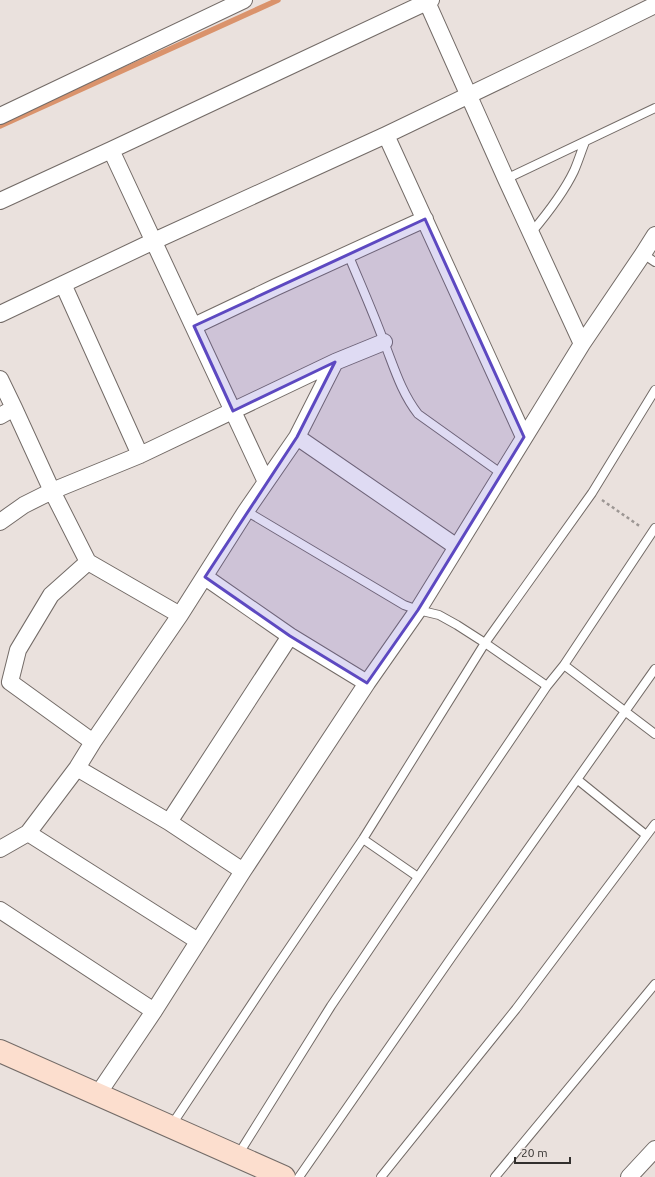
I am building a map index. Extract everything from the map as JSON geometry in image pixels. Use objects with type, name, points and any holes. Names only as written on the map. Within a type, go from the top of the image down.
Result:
[{"type":"street","points":[[0,116],[244,0]]},
{"type":"street","points":[[0,201],[429,1],[506,179],[582,344]]},
{"type":"street","points":[[0,314],[154,241],[386,135],[655,5]]},
{"type":"street","points":[[386,135],[524,437]]},
{"type":"street","points":[[111,150],[266,482]]},
{"type":"street","points":[[194,326],[425,219]]},
{"type":"street","points":[[98,1094],[154,1011],[243,871],[367,683],[418,610],[582,344],[649,258],[655,235]]},
{"type":"street","points":[[63,284],[140,455]]},
{"type":"street","points":[[0,522],[24,505],[52,491],[140,455],[335,362],[384,342]]},
{"type":"street","points":[[0,849],[28,833],[77,768],[205,577],[246,511],[297,437],[335,362]]},
{"type":"street","points":[[0,379],[52,491],[88,562],[180,615]]},
{"type":"street","points":[[0,416],[14,408]]},
{"type":"street","points":[[297,437],[458,546]]},
{"type":"street","points":[[88,562],[51,595],[18,650],[5,682],[93,742]]},
{"type":"street","points":[[205,577],[290,636],[367,683]]},
{"type":"street","points":[[168,822],[290,636]]},
{"type":"street","points":[[77,768],[168,822],[243,871]]},
{"type":"street","points":[[28,833],[198,941]]},
{"type":"street","points":[[0,910],[154,1011]]},
{"type":"street","points":[[0,1051],[284,1177]]},
{"type":"street","points":[[629,1177],[655,1150]]},
{"type":"lane","points":[[506,179],[655,108]]},
{"type":"lane","points":[[531,233],[546,216],[562,192],[574,171],[585,142]]},
{"type":"lane","points":[[348,254],[409,403],[418,414],[502,474]]},
{"type":"lane","points":[[171,1127],[363,839],[485,643],[592,493],[655,390]]},
{"type":"lane","points":[[246,511],[404,605],[439,615],[485,643],[548,686]]},
{"type":"lane","points":[[238,1156],[331,1006],[548,686],[564,665],[653,531]]},
{"type":"lane","points":[[564,665],[655,734]]},
{"type":"lane","points":[[299,1177],[451,958],[655,669]]},
{"type":"lane","points":[[578,780],[646,835]]},
{"type":"lane","points":[[381,1177],[516,1009],[655,824]]},
{"type":"lane","points":[[363,839],[418,877]]},
{"type":"lane","points":[[495,1177],[655,984]]},
{"type":"path","points":[[592,493],[653,531]]},
{"type":"highlighted area","points":[[425,219],[524,437],[418,610],[367,683],[290,636],[205,577],[297,437],[335,362],[233,411],[194,326]]},
{"type":"waterway","points":[[0,126],[278,0]]}]
